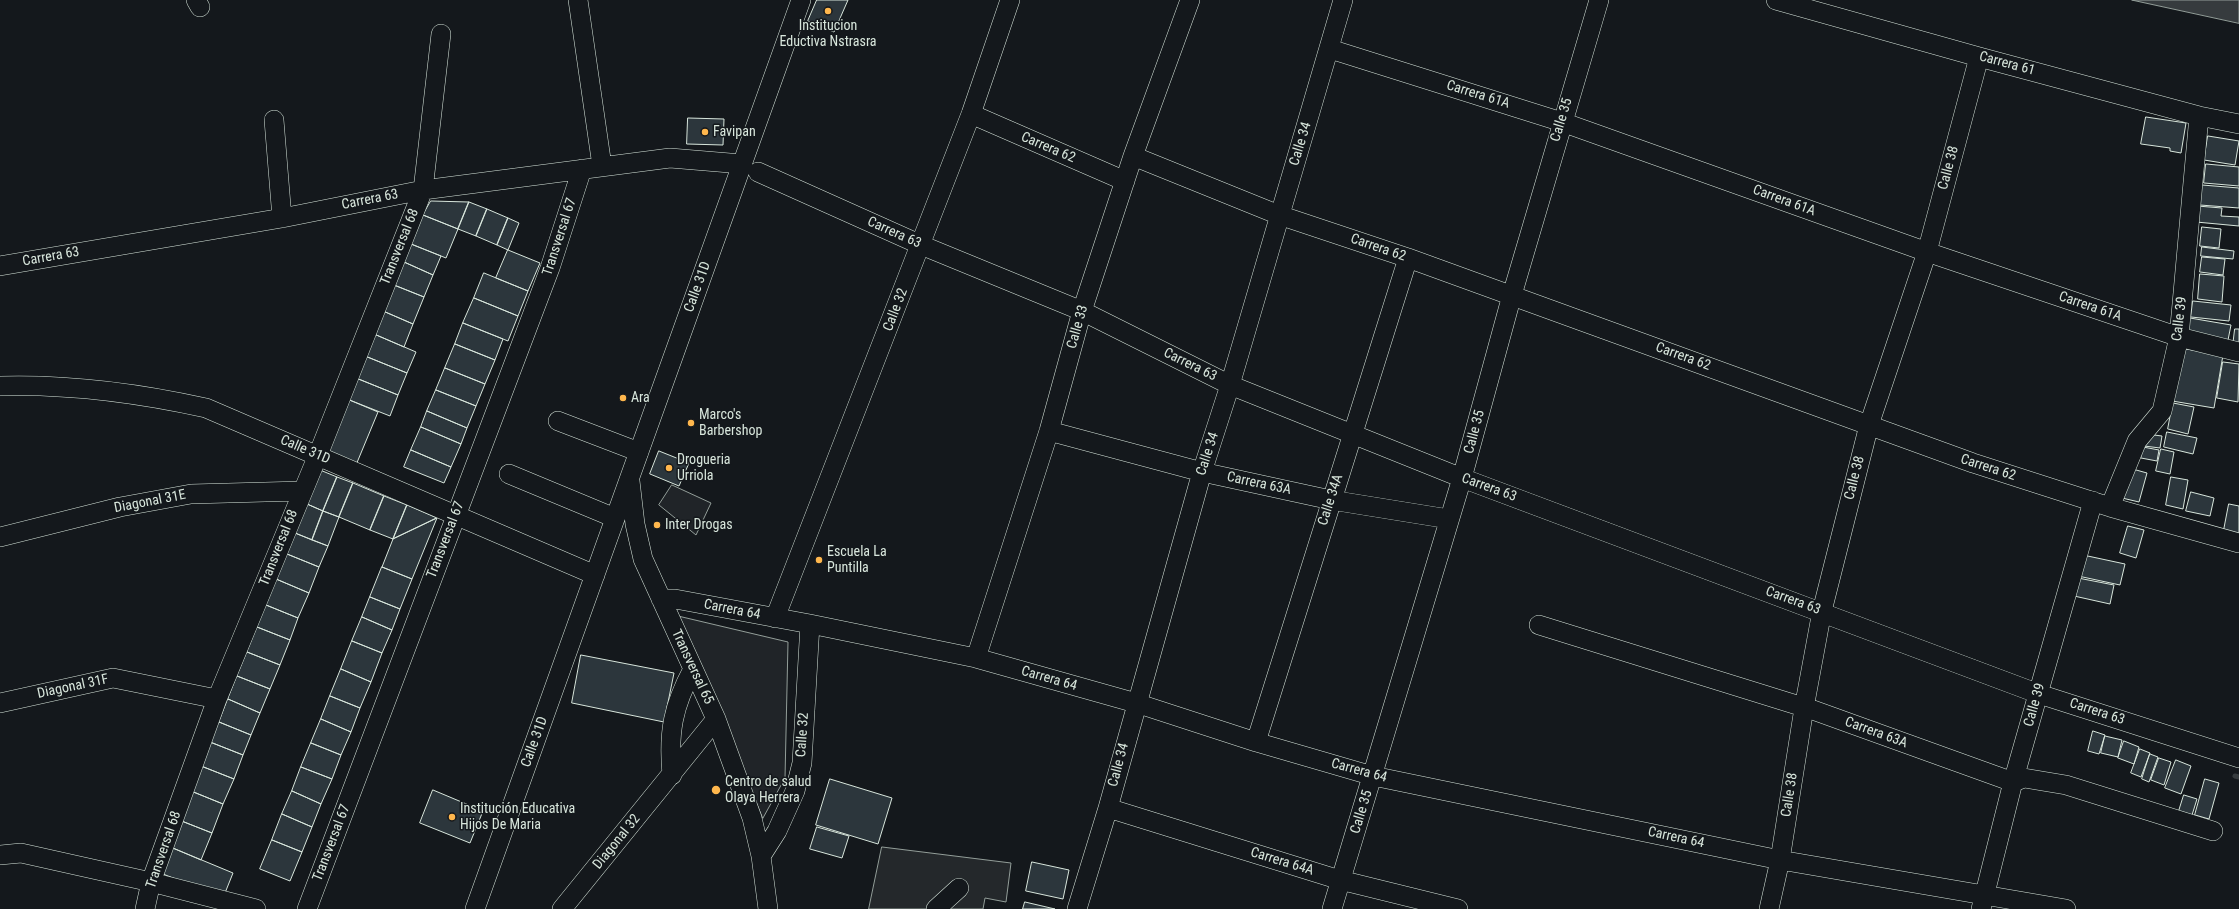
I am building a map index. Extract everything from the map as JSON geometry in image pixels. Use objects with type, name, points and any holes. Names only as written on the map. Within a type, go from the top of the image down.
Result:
[{"type":"street","points":[[578,0],[602,166]]},
{"type":"street","name":"Calle 31D","points":[[475,909],[629,478],[750,168],[800,0]]},
{"type":"street","name":"Calle 32","points":[[775,618],[971,114],[1010,0]]},
{"type":"street","name":"Calle 33","points":[[976,658],[1049,432],[1082,311],[1133,156],[1190,0]]},
{"type":"street","name":"Calle 34","points":[[1082,908],[1136,703],[1202,472],[1230,385],[1279,215],[1330,49],[1343,0]]},
{"type":"street","name":"Calle 35","points":[[1332,909],[1462,478],[1512,295],[1599,0]]},
{"type":"street","name":"Carrera 61","points":[[1776,0],[2199,116],[2239,124]]},
{"type":"street","name":"Transversal 68","points":[[145,909],[152,882],[217,699],[318,455],[423,190],[441,34]]},
{"type":"street","name":"Carrera 61A","points":[[1330,49],[1562,122],[1927,252],[2179,337],[2239,352]]},
{"type":"street","name":"Calle 38","points":[[1769,909],[1780,860],[1804,708],[1822,611],[1869,425],[1927,252],[1979,56]]},
{"type":"street","name":"Carrera 62","points":[[971,114],[1125,181]]},
{"type":"street","name":"Calle 39","points":[[1982,902],[2013,782],[2039,694],[2101,504],[2137,441],[2162,411],[2179,337],[2199,116]]},
{"type":"street","points":[[274,120],[282,218]]},
{"type":"street","name":"Carrera 62","points":[[1133,156],[1279,215],[1408,258],[1512,295],[1973,464],[2101,504],[2239,543]]},
{"type":"street","name":"Carrera 63","points":[[0,266],[282,218],[423,190],[602,166],[670,158],[750,168],[921,245],[1082,311],[1230,385],[1354,433],[1462,478],[1822,611],[2039,694],[2239,758]]},
{"type":"street","name":"Transversal 67","points":[[307,909],[550,268],[582,169]]},
{"type":"street","name":"Calle 34A","points":[[1256,742],[1408,258]]},
{"type":"street","name":"Calle 31D","points":[[0,386],[45,385],[163,399],[206,408],[594,575]]},
{"type":"street","points":[[558,421],[639,452]]},
{"type":"street","name":"Carrera 63A","points":[[1049,432],[1202,472],[1331,500],[1449,519]]},
{"type":"street","points":[[510,474],[615,518]]},
{"type":"street","name":"Transversal 65","points":[[629,478],[639,543],[643,559],[716,719],[752,818],[761,856]]},
{"type":"street","name":"Diagonal 31E","points":[[0,537],[120,507],[190,494],[302,491]]},
{"type":"street","name":"Carrera 64","points":[[661,599],[675,599],[810,624],[976,658],[1136,703],[1256,742],[1373,776],[1982,902],[2066,909]]},
{"type":"street","name":"Calle 32","points":[[761,856],[777,831],[795,791],[802,763],[810,624]]},
{"type":"street","name":"Carrera 63A","points":[[1540,625],[1804,708],[2013,782],[2024,778],[2066,785],[2213,831]]},
{"type":"street","points":[[672,775],[669,747],[672,720],[680,693],[693,669]]},
{"type":"street","name":"Diagonal 31F","points":[[0,703],[113,678],[217,699]]},
{"type":"street","name":"Diagonal 32","points":[[562,909],[716,719]]},
{"type":"street","name":"Carrera 64A","points":[[1108,808],[1340,880],[1458,909]]},
{"type":"street","points":[[0,855],[21,853],[152,882],[256,909]]},
{"type":"street","points":[[761,856],[768,909]]},
{"type":"street","points":[[936,909],[959,888]]},
{"type":"shaded area","points":[[2132,0],[2239,0],[2239,23]]},
{"type":"shaded area","points":[[672,485],[711,503],[696,535],[659,505]]},
{"type":"shaded area","points":[[678,616],[788,642],[785,778],[763,818]]},
{"type":"shaded area","points":[[882,847],[1011,863],[1006,902],[985,898],[983,909],[869,909]]},
{"type":"building","name":"Institucion Eductiva Nstrasra","points":[[817,0],[848,0],[834,32],[808,21]]},
{"type":"building","points":[[2146,117],[2186,123],[2181,153],[2170,151],[2170,148],[2141,144]]},
{"type":"building","name":"Favipan","points":[[688,118],[724,119],[723,145],[687,144]]},
{"type":"building","points":[[2208,136],[2239,141],[2235,165],[2204,160]]},
{"type":"building","points":[[2206,164],[2239,167],[2239,186],[2204,183]]},
{"type":"building","points":[[2202,185],[2239,188],[2239,208],[2200,205]]},
{"type":"building","points":[[431,201],[469,202],[458,229],[423,215]]},
{"type":"building","points":[[469,202],[487,209],[476,236],[458,229]]},
{"type":"building","points":[[2197,206],[2222,208],[2221,216],[2239,217],[2239,226],[2196,222]]},
{"type":"building","points":[[487,209],[508,218],[497,245],[476,236]]},
{"type":"building","points":[[423,215],[458,229],[446,258],[411,244]]},
{"type":"building","points":[[508,218],[519,223],[508,250],[497,245]]},
{"type":"building","points":[[2202,227],[2221,229],[2219,248],[2200,246]]},
{"type":"building","points":[[411,244],[441,256],[433,275],[404,262]]},
{"type":"building","points":[[2202,247],[2234,251],[2233,259],[2201,256]]},
{"type":"building","points":[[508,250],[540,263],[528,291],[496,278]]},
{"type":"building","points":[[2202,257],[2225,259],[2223,275],[2200,272]]},
{"type":"building","points":[[404,262],[433,275],[424,297],[394,285]]},
{"type":"building","points":[[484,273],[528,291],[518,316],[474,298]]},
{"type":"building","points":[[2200,274],[2224,276],[2222,302],[2198,299]]},
{"type":"building","points":[[394,285],[424,297],[413,324],[383,311]]},
{"type":"building","points":[[474,298],[518,316],[508,341],[463,323]]},
{"type":"building","points":[[2193,301],[2231,305],[2229,321],[2191,317]]},
{"type":"building","points":[[383,311],[413,324],[404,347],[374,334]]},
{"type":"building","points":[[2190,318],[2231,325],[2228,340],[2188,333]]},
{"type":"building","points":[[463,323],[503,339],[495,360],[455,344]]},
{"type":"building","points":[[2235,329],[2239,329],[2239,347],[2233,346]]},
{"type":"building","points":[[374,334],[416,352],[407,373],[365,356]]},
{"type":"building","points":[[455,344],[495,360],[485,384],[445,368]]},
{"type":"building","points":[[2180,348],[2223,355],[2214,408],[2172,401]]},
{"type":"building","points":[[365,356],[407,373],[398,395],[356,378]]},
{"type":"building","points":[[2223,362],[2239,364],[2238,402],[2217,398]]},
{"type":"building","points":[[445,368],[485,384],[476,406],[436,390]]},
{"type":"building","points":[[356,378],[398,395],[390,416],[347,399]]},
{"type":"building","points":[[436,390],[476,406],[467,428],[427,411]]},
{"type":"building","points":[[347,399],[378,412],[356,465],[324,448]]},
{"type":"building","points":[[2173,403],[2194,407],[2188,434],[2168,429]]},
{"type":"building","points":[[427,411],[467,428],[461,444],[421,427]]},
{"type":"building","points":[[421,427],[461,444],[451,467],[411,450]]},
{"type":"building","points":[[2167,432],[2197,438],[2193,454],[2164,447]]},
{"type":"building","points":[[2146,434],[2162,436],[2160,448],[2144,446]]},
{"type":"building","points":[[2143,447],[2159,450],[2157,461],[2141,458]]},
{"type":"building","points":[[2161,449],[2174,452],[2170,474],[2156,471]]},
{"type":"building","points":[[411,450],[451,467],[444,483],[404,467]]},
{"type":"building","name":"Drogueria Urriola","points":[[659,451],[689,463],[679,486],[650,474]]},
{"type":"building","points":[[2129,468],[2147,473],[2139,502],[2122,498]]},
{"type":"building","points":[[320,470],[337,477],[323,511],[307,504]]},
{"type":"building","points":[[337,477],[353,483],[339,517],[323,511]]},
{"type":"building","points":[[2171,477],[2188,480],[2183,509],[2166,505]]},
{"type":"building","points":[[353,483],[384,496],[370,530],[339,517]]},
{"type":"building","points":[[2191,492],[2214,498],[2210,516],[2186,511]]},
{"type":"building","points":[[384,496],[407,505],[393,539],[370,530]]},
{"type":"building","points":[[307,504],[323,511],[312,540],[295,533]]},
{"type":"building","points":[[2229,504],[2239,506],[2239,534],[2224,530]]},
{"type":"building","points":[[407,505],[437,518],[393,539]]},
{"type":"building","points":[[323,511],[339,517],[328,546],[312,540]]},
{"type":"building","points":[[437,518],[412,579],[382,567],[393,539]]},
{"type":"building","points":[[2128,526],[2144,530],[2136,558],[2120,553]]},
{"type":"building","points":[[295,533],[328,546],[319,567],[287,554]]},
{"type":"building","points":[[287,554],[319,567],[309,593],[276,579]]},
{"type":"building","points":[[2083,555],[2125,564],[2120,585],[2078,576]]},
{"type":"building","points":[[382,567],[412,579],[400,609],[370,597]]},
{"type":"building","points":[[2078,578],[2114,585],[2110,604],[2074,596]]},
{"type":"building","points":[[276,579],[309,593],[298,618],[266,605]]},
{"type":"building","points":[[370,597],[400,609],[392,630],[362,617]]},
{"type":"building","points":[[266,605],[298,618],[290,640],[257,627]]},
{"type":"building","points":[[362,617],[392,630],[382,653],[352,641]]},
{"type":"building","points":[[257,627],[290,640],[280,665],[247,652]]},
{"type":"building","points":[[352,641],[382,653],[371,682],[341,669]]},
{"type":"building","points":[[247,652],[280,665],[270,689],[237,676]]},
{"type":"building","points":[[581,655],[674,673],[664,722],[572,703]]},
{"type":"building","points":[[341,669],[371,682],[360,708],[330,696]]},
{"type":"building","points":[[237,676],[270,689],[260,713],[228,699]]},
{"type":"building","points":[[330,696],[360,708],[351,732],[321,719]]},
{"type":"building","points":[[228,699],[260,713],[251,735],[219,722]]},
{"type":"building","points":[[321,719],[351,732],[341,755],[311,743]]},
{"type":"building","points":[[219,722],[251,735],[243,755],[210,742]]},
{"type":"building","points":[[2093,731],[2105,735],[2099,754],[2088,751]]},
{"type":"building","points":[[2105,736],[2122,740],[2118,757],[2101,753]]},
{"type":"building","points":[[2124,741],[2139,747],[2134,764],[2118,758]]},
{"type":"building","points":[[210,742],[243,755],[234,779],[201,766]]},
{"type":"building","points":[[311,743],[341,755],[332,779],[301,767]]},
{"type":"building","points":[[2140,749],[2150,753],[2141,777],[2131,773]]},
{"type":"building","points":[[2150,754],[2158,757],[2149,782],[2142,779]]},
{"type":"building","points":[[2159,758],[2171,762],[2164,785],[2151,780]]},
{"type":"building","points":[[2176,760],[2191,766],[2181,794],[2165,788]]},
{"type":"building","points":[[201,766],[234,779],[223,804],[191,791]]},
{"type":"building","points":[[301,767],[332,779],[321,804],[292,791]]},
{"type":"building","points":[[830,779],[892,798],[878,844],[816,825]]},
{"type":"building","points":[[2205,779],[2219,783],[2209,819],[2195,815]]},
{"type":"building","name":"Institución Educativa Hijos De Maria","points":[[433,790],[483,811],[470,843],[420,823]]},
{"type":"building","points":[[191,791],[223,804],[212,833],[179,820]]},
{"type":"building","points":[[292,791],[321,804],[312,827],[282,814]]},
{"type":"building","points":[[2184,795],[2197,799],[2192,815],[2179,811]]},
{"type":"building","points":[[282,814],[312,827],[302,852],[272,840]]},
{"type":"building","points":[[179,820],[212,833],[201,860],[168,846]]},
{"type":"building","points":[[817,827],[849,836],[842,858],[810,849]]},
{"type":"building","points":[[272,840],[302,852],[290,881],[260,869]]},
{"type":"building","points":[[168,846],[233,873],[223,898],[158,872]]},
{"type":"building","points":[[1032,862],[1069,870],[1063,899],[1026,891]]},
{"type":"building","points":[[1025,902],[1055,909],[1023,909]]},
{"type":"waterway","points":[[2235,776],[2239,777]]},
{"type":"place","name":"Institucion Eductiva Nstrasra","points":[[828,11]]},
{"type":"place","name":"Favipan","points":[[705,132]]},
{"type":"place","name":"Ara","points":[[623,398]]},
{"type":"place","name":"Marco's Barbershop","points":[[691,423]]},
{"type":"place","name":"Drogueria Urriola","points":[[669,468]]},
{"type":"place","name":"Inter Drogas","points":[[657,525]]},
{"type":"place","name":"Escuela La Puntilla","points":[[819,560]]},
{"type":"place","name":"Centro de salud Olaya Herrera","points":[[716,790]]},
{"type":"place","name":"Institución Educativa Hijos De Maria","points":[[452,817]]}]
